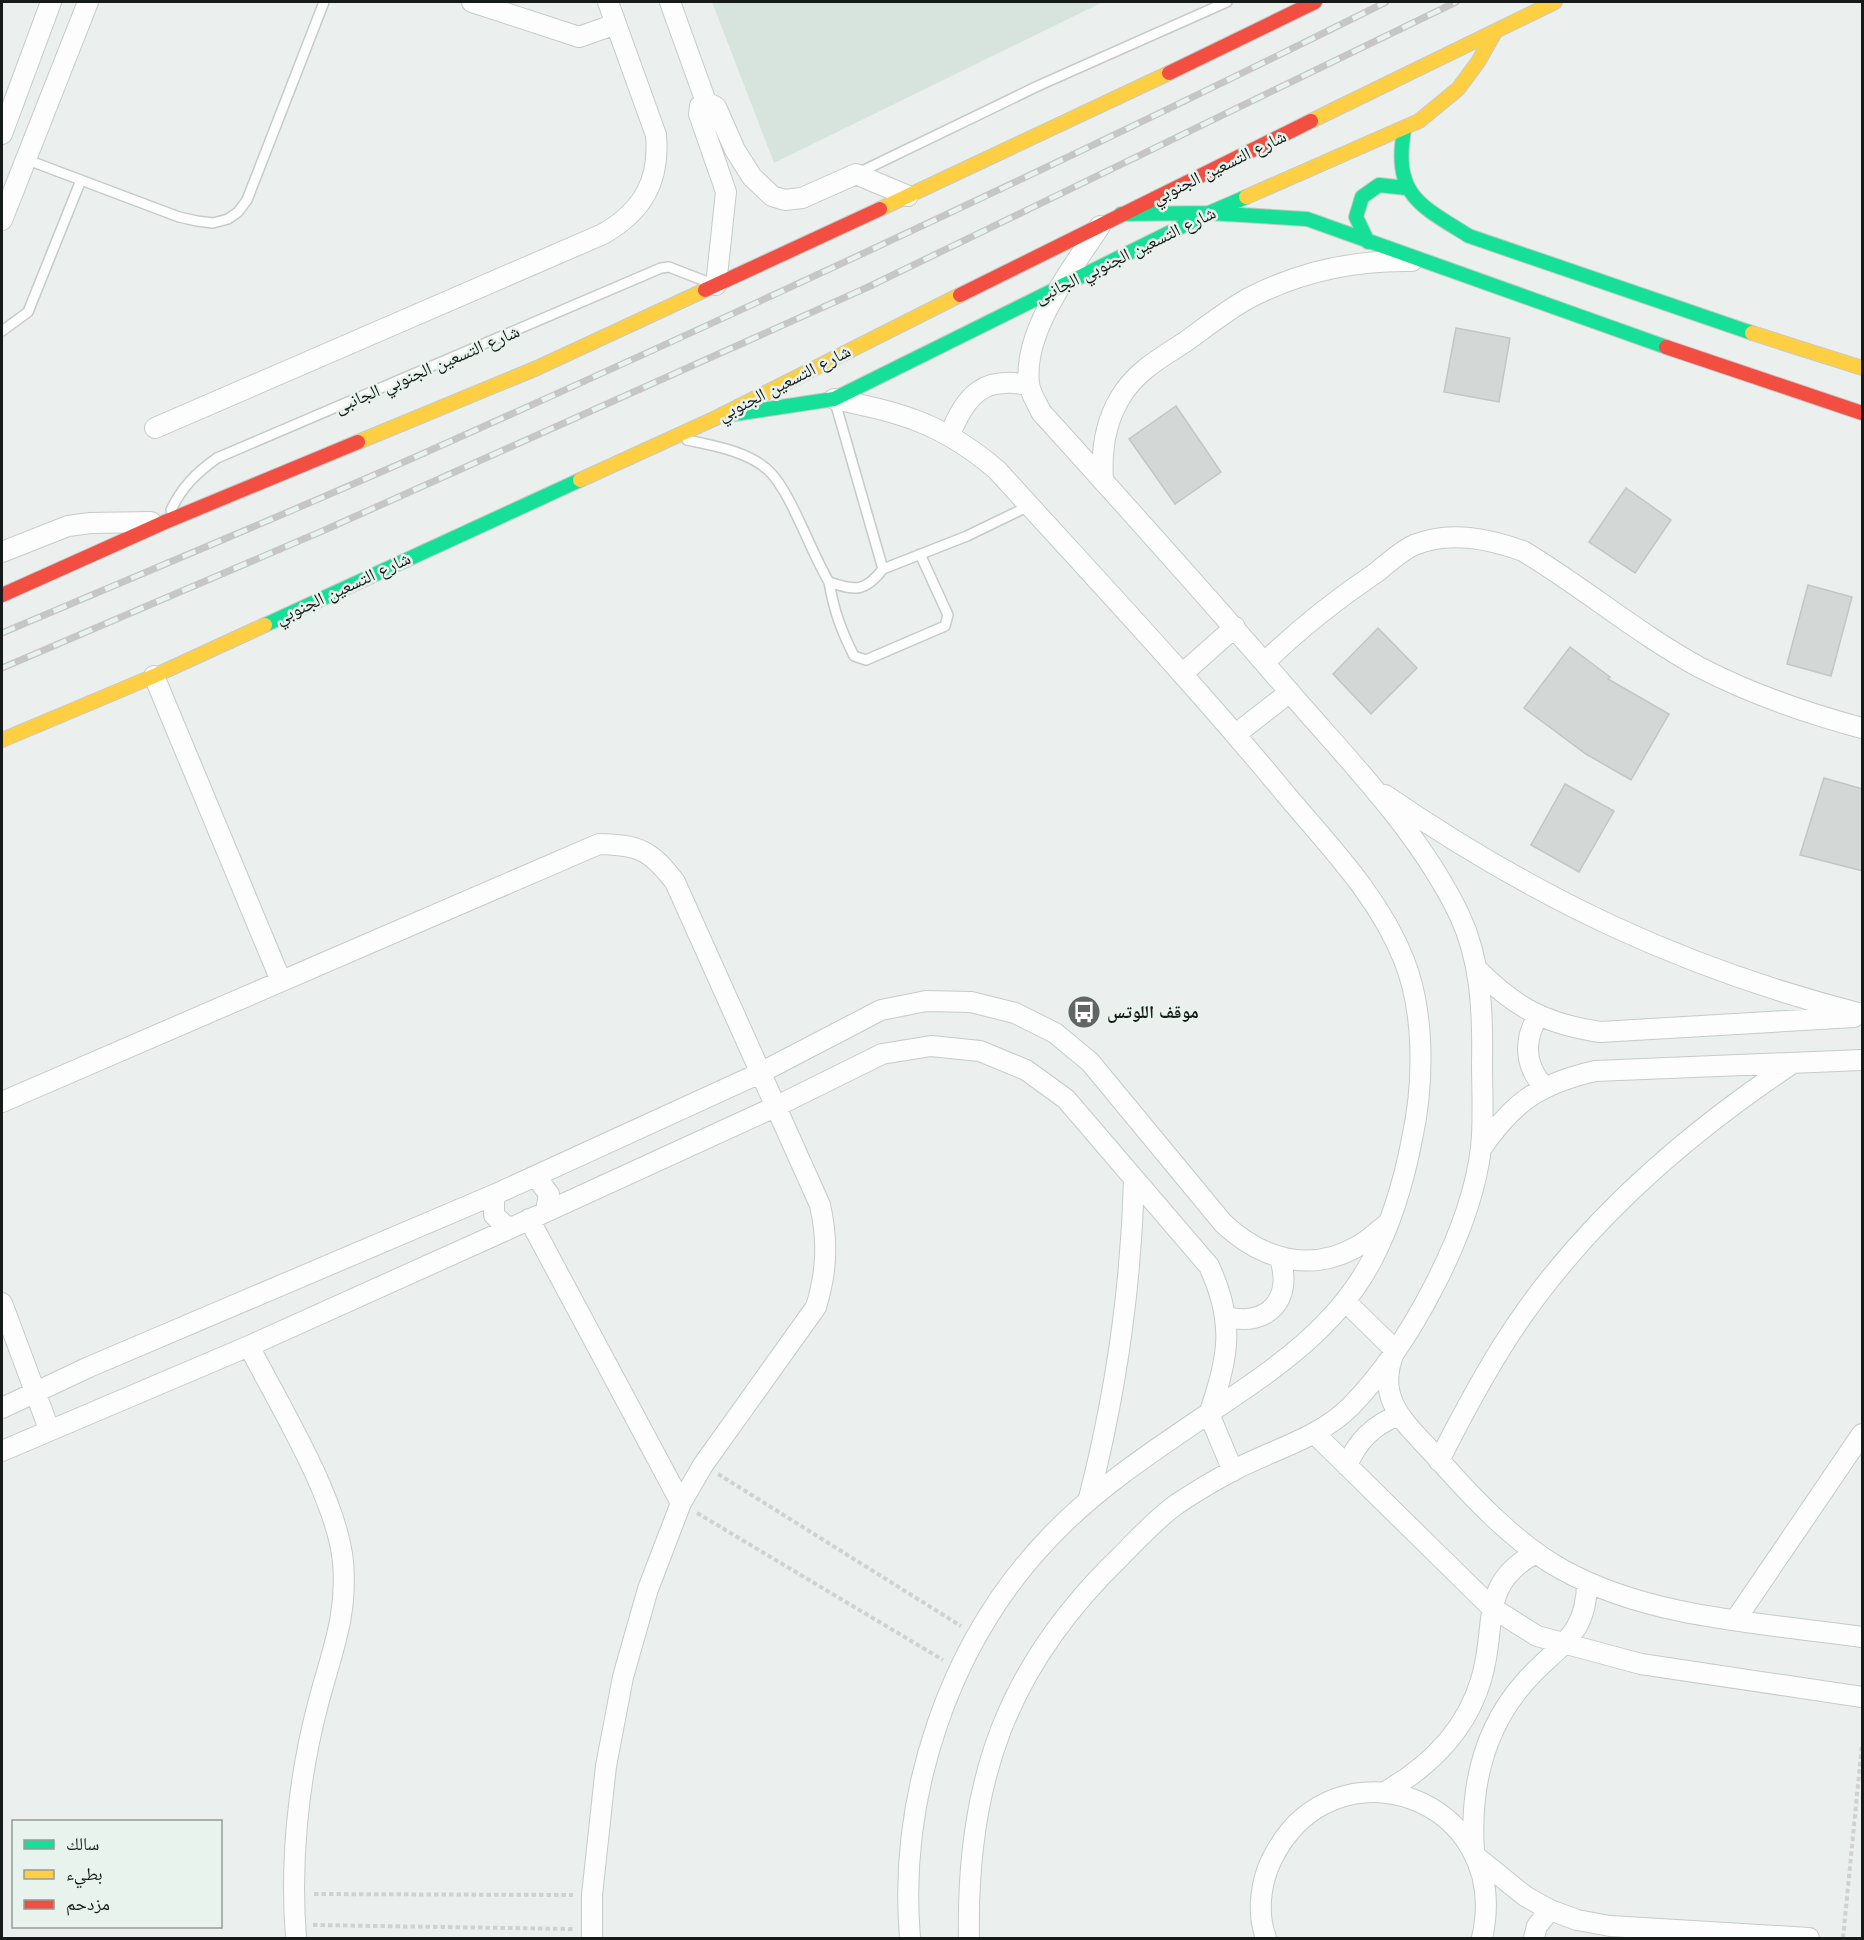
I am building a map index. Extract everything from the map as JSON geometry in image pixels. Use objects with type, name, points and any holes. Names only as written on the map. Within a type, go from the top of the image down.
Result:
[{"type":"main road","name":"شارع التسعين الجنوبي","points":[[2,740],[154,676],[718,417],[1101,223],[1555,2]]},
{"type":"main road","points":[[2,595],[165,522],[537,368],[1080,116],[1304,3]]},
{"type":"main road","name":"شارع التسعين الجنوبي الجانبى","points":[[718,417],[834,399],[1209,213],[1404,130],[1422,120],[1458,90],[1485,53],[1496,32]]},
{"type":"main road","points":[[1404,130],[1400,153],[1406,188]]},
{"type":"main road","points":[[1368,242],[1359,231],[1355,217],[1358,203],[1366,191],[1379,184],[1393,183],[1406,188],[1430,212],[1469,236],[1664,304],[1863,368]]},
{"type":"main road","points":[[1121,214],[1209,213],[1307,219],[1759,380],[1863,413]]},
{"type":"street","points":[[2,134],[51,2]]},
{"type":"street","points":[[2,220],[88,2]]},
{"type":"street","points":[[472,2],[579,37],[616,24]]},
{"type":"street","points":[[155,429],[603,234],[634,212],[654,174],[658,153],[656,135],[608,2]]},
{"type":"street","points":[[670,2],[706,102],[716,107],[735,150],[752,177],[772,196],[785,200],[802,198],[856,174],[908,196]]},
{"type":"street","points":[[706,102],[700,106],[699,114],[726,192],[716,285]]},
{"type":"street","points":[[969,1938],[968,1880],[975,1816],[992,1754],[1016,1694],[1048,1639],[1088,1588],[1172,1507],[1233,1471],[1314,1433],[1348,1408],[1395,1350],[1443,1270],[1466,1210],[1481,1149],[1483,1027],[1478,970],[1461,917],[1433,868],[1372,786],[1235,627],[1041,412],[1029,385],[1028,363],[1034,340],[1061,287],[1101,223]]},
{"type":"street","points":[[1103,481],[1102,464],[1107,428],[1119,398],[1139,373],[1247,299],[1271,288],[1346,265],[1398,261],[1425,262]]},
{"type":"street","points":[[950,434],[958,413],[970,396],[988,385],[1008,381],[1029,385]]},
{"type":"street","points":[[834,399],[896,412],[950,434],[997,470],[1236,734],[1371,897],[1404,962],[1420,1030],[1421,1100],[1405,1174],[1390,1222],[1371,1263],[1345,1301],[1316,1334],[1278,1366],[1089,1498],[1047,1540],[1016,1576],[977,1636],[959,1670],[936,1727],[919,1787],[910,1848],[908,1910],[910,1938]]},
{"type":"street","points":[[2,552],[68,526],[90,523],[165,522]]},
{"type":"street","points":[[1265,662],[1333,603],[1414,545],[1441,539],[1469,537],[1497,542],[1523,551],[1644,632],[1709,671],[1758,694],[1819,717],[1863,728]]},
{"type":"street","points":[[1182,674],[1235,627]]},
{"type":"street","points":[[154,676],[280,981]]},
{"type":"street","points":[[1236,734],[1290,692]]},
{"type":"street","points":[[1372,786],[1456,843],[1586,915],[1723,973],[1793,996],[1863,1015]]},
{"type":"street","points":[[2,1102],[599,844],[629,844],[657,858],[675,882],[820,1205],[827,1256],[824,1282],[816,1307],[703,1465],[681,1503],[648,1589],[623,1677],[606,1766],[592,1895],[592,1934]]},
{"type":"street","points":[[1478,970],[1503,995],[1538,1017],[1566,1027],[1600,1032],[1863,1015]]},
{"type":"street","points":[[2,1408],[35,1390],[498,1193],[760,1073],[881,1010],[937,1001],[971,1002],[1015,1013],[1055,1033],[1090,1062],[1223,1223],[1239,1239],[1280,1259],[1320,1260],[1357,1247],[1390,1222]]},
{"type":"street","points":[[1538,1017],[1529,1037],[1528,1059],[1532,1070],[1544,1087]]},
{"type":"street","points":[[2,1451],[49,1429],[249,1346],[777,1106],[882,1054],[931,1046],[980,1051],[1026,1070],[1066,1100],[1209,1266],[1220,1290],[1227,1317],[1228,1347],[1209,1414],[1233,1471]]},
{"type":"street","points":[[1481,1149],[1501,1119],[1528,1096],[1560,1079],[1595,1071],[1863,1060]]},
{"type":"street","points":[[1439,1461],[1504,1343],[1544,1288],[1587,1236],[1633,1187],[1683,1142],[1737,1101],[1793,1063]]},
{"type":"street","points":[[498,1193],[494,1199],[494,1215],[499,1221],[530,1219],[549,1194],[539,1181],[531,1178]]},
{"type":"street","points":[[1089,1498],[1111,1404],[1122,1341],[1132,1245],[1134,1180]]},
{"type":"street","points":[[530,1219],[681,1503]]},
{"type":"street","points":[[1227,1317],[1248,1319],[1268,1312],[1278,1301],[1284,1287],[1284,1273],[1280,1259]]},
{"type":"street","points":[[1345,1301],[1395,1350]]},
{"type":"street","points":[[2,1303],[49,1429]]},
{"type":"street","points":[[249,1346],[333,1515],[343,1561],[344,1607],[335,1653],[317,1708],[304,1772],[297,1833],[294,1894],[296,1931]]},
{"type":"street","points":[[1395,1350],[1388,1382],[1389,1393],[1398,1415],[1483,1506],[1536,1552],[1562,1570],[1587,1582],[1683,1611],[1863,1637]]},
{"type":"street","points":[[1347,1466],[1352,1454],[1366,1434],[1381,1423],[1398,1415]]},
{"type":"street","points":[[1314,1433],[1491,1607],[1537,1636],[1641,1664],[1863,1697]]},
{"type":"street","points":[[1736,1619],[1863,1434]]},
{"type":"street","points":[[1385,1792],[1411,1777],[1435,1757],[1454,1734],[1470,1708],[1481,1680],[1488,1651],[1491,1607],[1497,1589],[1506,1574],[1520,1561],[1536,1552]]},
{"type":"street","points":[[1482,1938],[1488,1916],[1486,1887],[1476,1854],[1472,1814],[1476,1778],[1487,1743],[1503,1711],[1525,1682],[1565,1645],[1580,1622],[1586,1602],[1587,1582]]},
{"type":"street","points":[[1266,1938],[1261,1900],[1266,1870],[1280,1843],[1300,1820],[1326,1803],[1355,1794],[1385,1792],[1412,1798],[1437,1810],[1458,1828],[1476,1854],[1525,1896],[1550,1910],[1610,1926],[1809,1938]]},
{"type":"street","points":[[1534,1938],[1537,1926],[1550,1910]]},
{"type":"lane","points":[[25,159],[179,218],[213,223],[228,219],[238,212],[247,200],[324,2]]},
{"type":"lane","points":[[856,174],[1040,85],[1227,2]]},
{"type":"lane","points":[[2,331],[28,312],[81,180]]},
{"type":"lane","name":"شارع التسعين الجنوبي الجانبى","points":[[165,522],[178,495],[194,474],[217,458],[661,268],[677,269],[716,285]]},
{"type":"lane","points":[[834,399],[883,569]]},
{"type":"lane","points":[[673,437],[736,451],[769,471],[789,502],[816,561],[830,582],[838,623],[854,656],[866,660],[945,626],[948,615],[920,554]]},
{"type":"lane","points":[[830,582],[861,588],[872,583],[883,569],[967,536],[1029,505]]},
{"type":"path","points":[[703,1465],[977,1636]]},
{"type":"path","points":[[681,1503],[959,1670]]},
{"type":"path","points":[[1843,1938],[1863,1744]]},
{"type":"path","points":[[294,1894],[592,1895]]},
{"type":"path","points":[[296,1931],[592,1934]]},
{"type":"shaded area","points":[[712,2],[1103,2],[774,163]]},
{"type":"building","points":[[1456,328],[1510,338],[1499,402],[1444,392]]},
{"type":"building","points":[[1176,406],[1221,472],[1175,504],[1129,439]]},
{"type":"building","points":[[1626,488],[1671,520],[1635,573],[1589,542]]},
{"type":"building","points":[[1808,585],[1852,597],[1831,676],[1787,664]]},
{"type":"building","points":[[1378,628],[1417,668],[1371,714],[1333,674]]},
{"type":"building","points":[[1570,647],[1610,677],[1608,679],[1669,714],[1631,780],[1586,754],[1524,708]]},
{"type":"building","points":[[1824,778],[1863,789],[1863,871],[1800,855]]},
{"type":"building","points":[[1565,784],[1614,811],[1579,872],[1531,845]]},
{"type":"railway","points":[[2,633],[271,520],[671,342],[1030,175],[1386,2]]},
{"type":"railway","points":[[2,668],[327,529],[866,288],[1456,2]]},
{"type":"traffic: fast","points":[[1404,130],[1402,170],[1414,196],[1436,216],[1469,236],[1752,333]]},
{"type":"traffic: fast","points":[[1368,242],[1356,217],[1362,197],[1379,185],[1406,188]]},
{"type":"traffic: fast","points":[[728,415],[834,399],[1209,213],[1246,197]]},
{"type":"traffic: fast","points":[[1121,214],[1209,213],[1307,219],[1666,347]]},
{"type":"traffic: fast","points":[[265,625],[580,480]]},
{"type":"traffic: slow","points":[[1311,121],[1555,2]]},
{"type":"traffic: slow","points":[[1246,197],[1419,121],[1458,89],[1478,62],[1495,32]]},
{"type":"traffic: slow","points":[[880,209],[1169,73]]},
{"type":"traffic: slow","points":[[358,442],[537,368],[705,290]]},
{"type":"traffic: slow","points":[[580,480],[718,417],[960,295]]},
{"type":"traffic: slow","points":[[1752,333],[1862,368]]},
{"type":"traffic: slow","points":[[2,740],[154,676],[265,625]]},
{"type":"traffic: jam","points":[[1169,73],[1315,2]]},
{"type":"traffic: jam","points":[[960,295],[1311,121]]},
{"type":"traffic: jam","points":[[705,290],[880,209]]},
{"type":"traffic: jam","points":[[1666,347],[1862,413]]},
{"type":"traffic: jam","points":[[2,595],[165,522],[358,442]]},
{"type":"place","name":"موقف اللوتس","points":[[1084,1012]]}]
